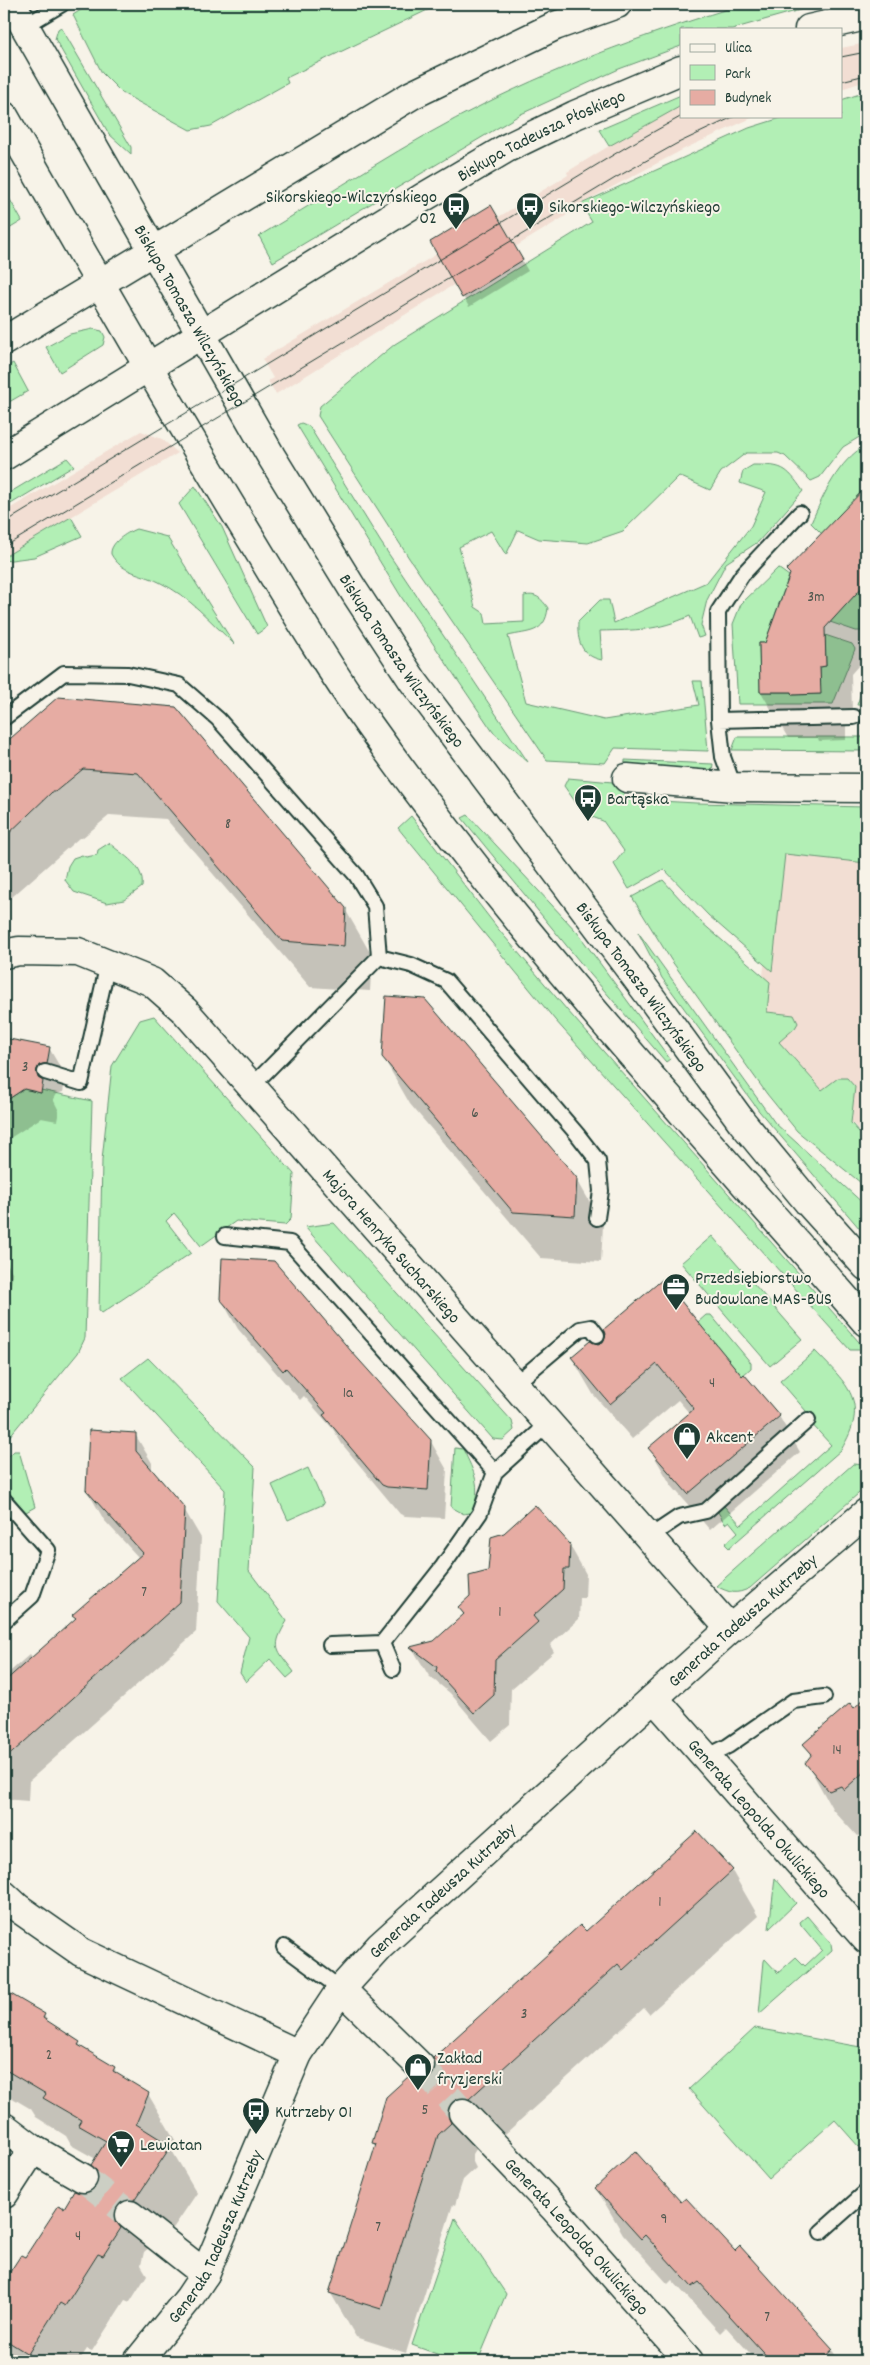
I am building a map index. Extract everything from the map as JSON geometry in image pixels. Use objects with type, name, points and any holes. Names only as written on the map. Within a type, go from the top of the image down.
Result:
[{"type":"street","points":[[4,341],[412,96],[555,26],[617,4]]},
{"type":"street","name":"Biskupa Tomasza Wilczyńskiego","points":[[19,15],[271,456],[343,574],[413,681],[647,992],[742,1122],[808,1202],[866,1266]]},
{"type":"street","points":[[813,28],[866,16]]},
{"type":"street","name":"Biskupa Tadeusza Płoskiego","points":[[4,456],[507,148],[575,115],[680,70]]},
{"type":"street","points":[[4,116],[147,367],[309,632],[367,722],[498,897],[866,1322]]},
{"type":"street","points":[[627,778],[734,788],[866,788]]},
{"type":"street","name":"Majora Henryka Sucharskiego","points":[[4,954],[19,951],[78,952],[152,982],[185,1011],[730,1629]]},
{"type":"street","name":"Generała Tadeusza Kutrzeby","points":[[138,2361],[206,2274],[298,2054],[341,1989],[380,1946],[730,1629],[866,1513]]},
{"type":"street","name":"Generała Leopolda Okulickiego","points":[[654,1698],[866,1939]]},
{"type":"street","points":[[4,1895],[18,1908],[81,1952],[298,2054]]},
{"type":"street","points":[[341,1989],[420,2066]]},
{"type":"street","name":"Generała Leopolda Okulickiego","points":[[463,2113],[554,2208],[689,2361]]},
{"type":"street","points":[[4,2128],[33,2149],[83,2178]]},
{"type":"street","points":[[4,2194],[33,2149]]},
{"type":"street","points":[[130,2215],[206,2274]]},
{"type":"lane","points":[[19,15],[62,4]]},
{"type":"lane","points":[[734,788],[723,758],[718,720],[718,612],[742,575],[800,513]]},
{"type":"lane","points":[[4,718],[64,673],[128,674],[179,685],[218,719],[356,875],[375,906],[379,957],[252,1086]]},
{"type":"lane","points":[[718,720],[854,717]]},
{"type":"lane","points":[[379,957],[411,965],[446,981],[577,1134],[598,1161],[601,1191],[597,1218]]},
{"type":"lane","points":[[45,1072],[81,1083],[108,963]]},
{"type":"lane","points":[[225,1236],[290,1243],[495,1472]]},
{"type":"lane","points":[[515,1384],[580,1329],[591,1327],[597,1335]]},
{"type":"lane","points":[[649,1537],[679,1516],[706,1511],[808,1420]]},
{"type":"lane","points":[[330,1645],[382,1643],[442,1566],[480,1513],[495,1472],[549,1423]]},
{"type":"lane","points":[[4,1500],[48,1550],[32,1596],[4,1621]]},
{"type":"lane","points":[[382,1643],[393,1670]]},
{"type":"lane","points":[[706,1757],[728,1746],[793,1701],[824,1697]]},
{"type":"lane","points":[[284,1947],[341,1989]]},
{"type":"lane","points":[[821,2232],[866,2192]]},
{"type":"shaded area","points":[[866,43],[866,81],[842,89],[842,48]]},
{"type":"shaded area","points":[[680,107],[680,118],[752,118],[686,148],[582,203],[564,217],[276,394],[268,381],[273,378],[262,359],[565,177],[568,175],[567,172]]},
{"type":"shaded area","points":[[141,431],[162,439],[178,453],[4,557],[4,512]]},
{"type":"shaded area","points":[[778,843],[866,849],[866,1138],[758,1019]]},
{"type":"green space","points":[[90,4],[440,4],[286,78],[288,83],[211,126],[190,130],[122,93],[102,73],[73,15]]},
{"type":"green space","points":[[744,4],[821,4],[736,28],[680,28],[680,46],[619,69],[521,114],[273,262],[259,236],[427,134],[484,104],[548,74],[612,48]]},
{"type":"green space","points":[[61,27],[131,147],[131,154],[109,134],[55,39],[58,29]]},
{"type":"green space","points":[[866,92],[866,433],[843,447],[820,477],[811,481],[785,456],[778,453],[746,453],[721,472],[710,490],[679,476],[623,531],[588,543],[539,539],[518,530],[506,555],[491,531],[459,547],[475,607],[484,613],[486,624],[524,622],[524,596],[532,595],[538,597],[548,608],[540,627],[529,632],[508,636],[526,702],[604,720],[699,705],[693,681],[702,681],[708,751],[615,748],[605,763],[547,760],[409,558],[318,416],[320,406],[395,344],[592,222],[581,204],[749,128],[781,118],[842,118],[842,100]]},
{"type":"green space","points":[[680,95],[680,107],[609,146],[599,130]]},
{"type":"green space","points":[[4,189],[22,221],[4,232]]},
{"type":"green space","points":[[93,329],[102,331],[105,337],[103,345],[60,372],[46,347],[70,334]]},
{"type":"green space","points":[[13,363],[28,391],[4,405],[4,368]]},
{"type":"green space","points":[[301,423],[309,426],[380,541],[528,762],[493,732],[402,598],[297,425]]},
{"type":"green space","points":[[866,445],[866,496],[825,537],[811,523],[827,490],[840,469],[847,460]]},
{"type":"green space","points":[[67,458],[74,466],[4,508],[4,496]]},
{"type":"green space","points":[[753,465],[782,469],[792,476],[803,491],[758,542],[726,563],[707,600],[701,625],[705,636],[698,638],[690,616],[657,627],[636,630],[600,631],[602,660],[589,655],[582,647],[578,635],[578,622],[600,600],[609,600],[614,623],[707,582],[751,526],[766,492],[740,483],[743,471]]},
{"type":"green space","points":[[195,486],[222,527],[267,627],[257,634],[179,504]]},
{"type":"green space","points":[[71,517],[82,536],[34,557],[4,561],[4,557]]},
{"type":"green space","points":[[136,529],[167,537],[234,644],[180,594],[159,582],[126,569],[115,560],[111,554],[113,546],[123,536]]},
{"type":"green space","points":[[778,568],[789,576],[765,643],[759,643],[760,692],[791,692],[792,695],[820,694],[820,667],[826,666],[825,635],[852,644],[855,649],[833,704],[738,704],[733,624],[741,604]]},
{"type":"green space","points":[[863,578],[866,581],[866,625],[862,631],[856,631],[830,622]]},
{"type":"green space","points":[[866,679],[866,705],[857,705]]},
{"type":"green space","points":[[866,730],[866,751],[732,750],[737,737],[864,737]]},
{"type":"green space","points":[[625,760],[713,764],[712,771],[625,765]]},
{"type":"green space","points":[[568,778],[624,783],[624,799],[696,803],[866,807],[866,863],[785,854],[772,971],[708,915],[664,869],[629,889],[614,864],[624,851],[603,821],[584,814],[564,786]]},
{"type":"green space","points":[[468,815],[577,932],[670,1059],[666,1062],[584,967],[462,818]]},
{"type":"green space","points":[[411,816],[499,930],[567,1010],[866,1350],[850,1350],[555,1020],[398,828]]},
{"type":"green space","points":[[109,843],[137,867],[142,880],[142,887],[124,900],[107,903],[74,892],[65,880],[68,866],[73,858],[82,855],[86,857],[97,855],[98,850]]},
{"type":"green space","points":[[663,880],[701,922],[770,982],[767,1012],[794,1015],[798,1023],[779,1042],[822,1090],[838,1078],[847,1078],[855,1087],[851,1123],[866,1140],[866,1187],[797,1131],[767,1094],[671,960],[632,897]]},
{"type":"green space","points":[[638,932],[775,1123],[866,1206],[866,1236],[759,1111],[662,978]]},
{"type":"green space","points":[[154,1016],[294,1174],[291,1219],[285,1225],[236,1221],[201,1246],[174,1213],[166,1221],[191,1253],[102,1313],[99,1311],[102,1160],[112,1066],[140,1020]]},
{"type":"green space","points":[[24,1089],[41,1093],[41,1090],[92,1101],[85,1338],[78,1353],[4,1443],[4,1102]]},
{"type":"green space","points":[[334,1223],[512,1421],[514,1430],[503,1440],[493,1439],[305,1227]]},
{"type":"green space","points":[[712,1236],[802,1339],[770,1366],[681,1263]]},
{"type":"green space","points":[[706,1315],[711,1315],[751,1363],[751,1368],[742,1376],[697,1323]]},
{"type":"green space","points":[[815,1351],[837,1374],[851,1395],[854,1419],[850,1433],[841,1450],[729,1548],[725,1544],[738,1532],[729,1521],[725,1524],[718,1512],[724,1506],[741,1525],[831,1445],[808,1420],[806,1411],[780,1381]]},
{"type":"green space","points":[[148,1358],[255,1467],[249,1571],[287,1621],[277,1643],[280,1652],[294,1672],[287,1678],[270,1659],[246,1682],[240,1673],[249,1637],[218,1601],[225,1490],[122,1378]]},
{"type":"green space","points":[[455,1448],[463,1449],[474,1473],[477,1486],[473,1512],[464,1514],[451,1507]]},
{"type":"green space","points":[[14,1451],[19,1451],[35,1507],[26,1512],[4,1487],[4,1461]]},
{"type":"green space","points":[[853,1464],[866,1465],[866,1487],[750,1588],[741,1592],[733,1592],[716,1586]]},
{"type":"green space","points":[[308,1468],[324,1504],[288,1520],[272,1485]]},
{"type":"green space","points":[[775,1878],[796,1903],[769,1929]]},
{"type":"green space","points":[[807,1916],[831,1944],[832,1950],[759,2014],[765,1959],[778,1973],[796,1957],[805,1966],[822,1950],[801,1925],[800,1922]]},
{"type":"green space","points":[[755,2028],[866,2048],[866,2141],[859,2147],[835,2120],[769,2179],[689,2089]]},
{"type":"green space","points":[[455,2218],[506,2294],[478,2361],[456,2361],[412,2345]]},
{"type":"building","points":[[491,205],[523,260],[462,298],[430,242]]},
{"type":"building","points":[[866,487],[866,583],[825,628],[826,666],[820,667],[821,694],[792,695],[791,692],[760,692],[759,643],[765,643],[790,574],[786,570]]},
{"type":"building","points":[[58,697],[176,707],[346,908],[344,946],[282,941],[138,773],[83,769],[55,792],[52,792],[4,838],[4,744]]},
{"type":"building","points":[[386,996],[425,999],[577,1178],[575,1216],[513,1212],[382,1057]]},
{"type":"building","points":[[4,1038],[50,1047],[47,1064],[39,1065],[37,1070],[38,1078],[43,1081],[41,1093],[24,1089],[4,1102]]},
{"type":"building","points":[[222,1258],[274,1261],[431,1440],[428,1490],[382,1485],[323,1415],[326,1413],[286,1368],[283,1371],[220,1299]]},
{"type":"building","points":[[663,1279],[742,1376],[744,1374],[780,1416],[688,1494],[648,1448],[694,1409],[657,1364],[610,1404],[571,1357],[590,1341],[598,1344],[603,1342],[606,1334],[604,1329]]},
{"type":"building","points":[[89,1430],[136,1433],[136,1451],[185,1508],[180,1602],[4,1760],[4,1682],[76,1618],[72,1615],[143,1553],[86,1490]]},
{"type":"building","points":[[535,1505],[570,1544],[569,1569],[564,1569],[563,1589],[533,1616],[538,1622],[495,1660],[494,1695],[474,1713],[436,1671],[437,1667],[410,1647],[434,1641],[464,1614],[458,1607],[470,1596],[469,1576],[488,1571],[491,1537],[504,1533]]},
{"type":"building","points":[[866,1697],[866,1770],[844,1790],[841,1786],[829,1791],[805,1763],[812,1754],[803,1744],[850,1703],[854,1708]]},
{"type":"building","points":[[697,1831],[733,1870],[623,1970],[618,1964],[469,2099],[460,2098],[452,2102],[448,2109],[451,2123],[438,2135],[430,2161],[428,2160],[381,2309],[329,2293],[376,2144],[372,2143],[386,2097],[408,2077],[417,2081],[425,2081],[431,2077],[435,2069],[433,2058],[580,1925],[586,1931]]},
{"type":"building","points":[[4,1990],[45,2014],[43,2018],[80,2042],[78,2045],[115,2067],[113,2071],[149,2093],[136,2124],[171,2146],[135,2200],[125,2200],[117,2206],[115,2220],[121,2228],[103,2256],[98,2254],[65,2306],[60,2303],[28,2354],[4,2339],[4,2281],[21,2255],[25,2257],[59,2205],[64,2208],[74,2191],[83,2194],[90,2192],[96,2186],[99,2178],[97,2171],[91,2165],[106,2141],[78,2125],[81,2120],[43,2098],[46,2094],[4,2069]]},
{"type":"building","points":[[635,2151],[681,2202],[686,2198],[735,2251],[740,2246],[833,2349],[820,2361],[771,2361],[699,2282],[692,2287],[645,2235],[641,2239],[595,2188]]},
{"type":"tunnel","points":[[420,2066],[463,2113]]},
{"type":"tunnel","points":[[83,2178],[130,2215]]},
{"type":"tram line","points":[[842,57],[866,52]]},
{"type":"tram line","points":[[842,81],[866,75]]},
{"type":"tram line","points":[[4,523],[628,146],[680,117]]},
{"type":"tram line","points":[[4,547],[617,177],[676,144],[731,118]]},
{"type":"place","name":"Sikorskiego-Wilczyńskiego 02","points":[[456,230]]},
{"type":"place","name":"Sikorskiego-Wilczyńskiego","points":[[530,230]]},
{"type":"place","name":"Bartąska","points":[[588,822]]},
{"type":"place","name":"Przedsiębiorstwo Budowlane MAS-BUS","points":[[676,1311]]},
{"type":"place","name":"Akcent","points":[[687,1460]]},
{"type":"place","name":"Zakład fryzjerski","points":[[418,2091]]},
{"type":"place","name":"Kutrzeby 01","points":[[256,2135]]},
{"type":"place","name":"Lewiatan","points":[[121,2168]]}]
